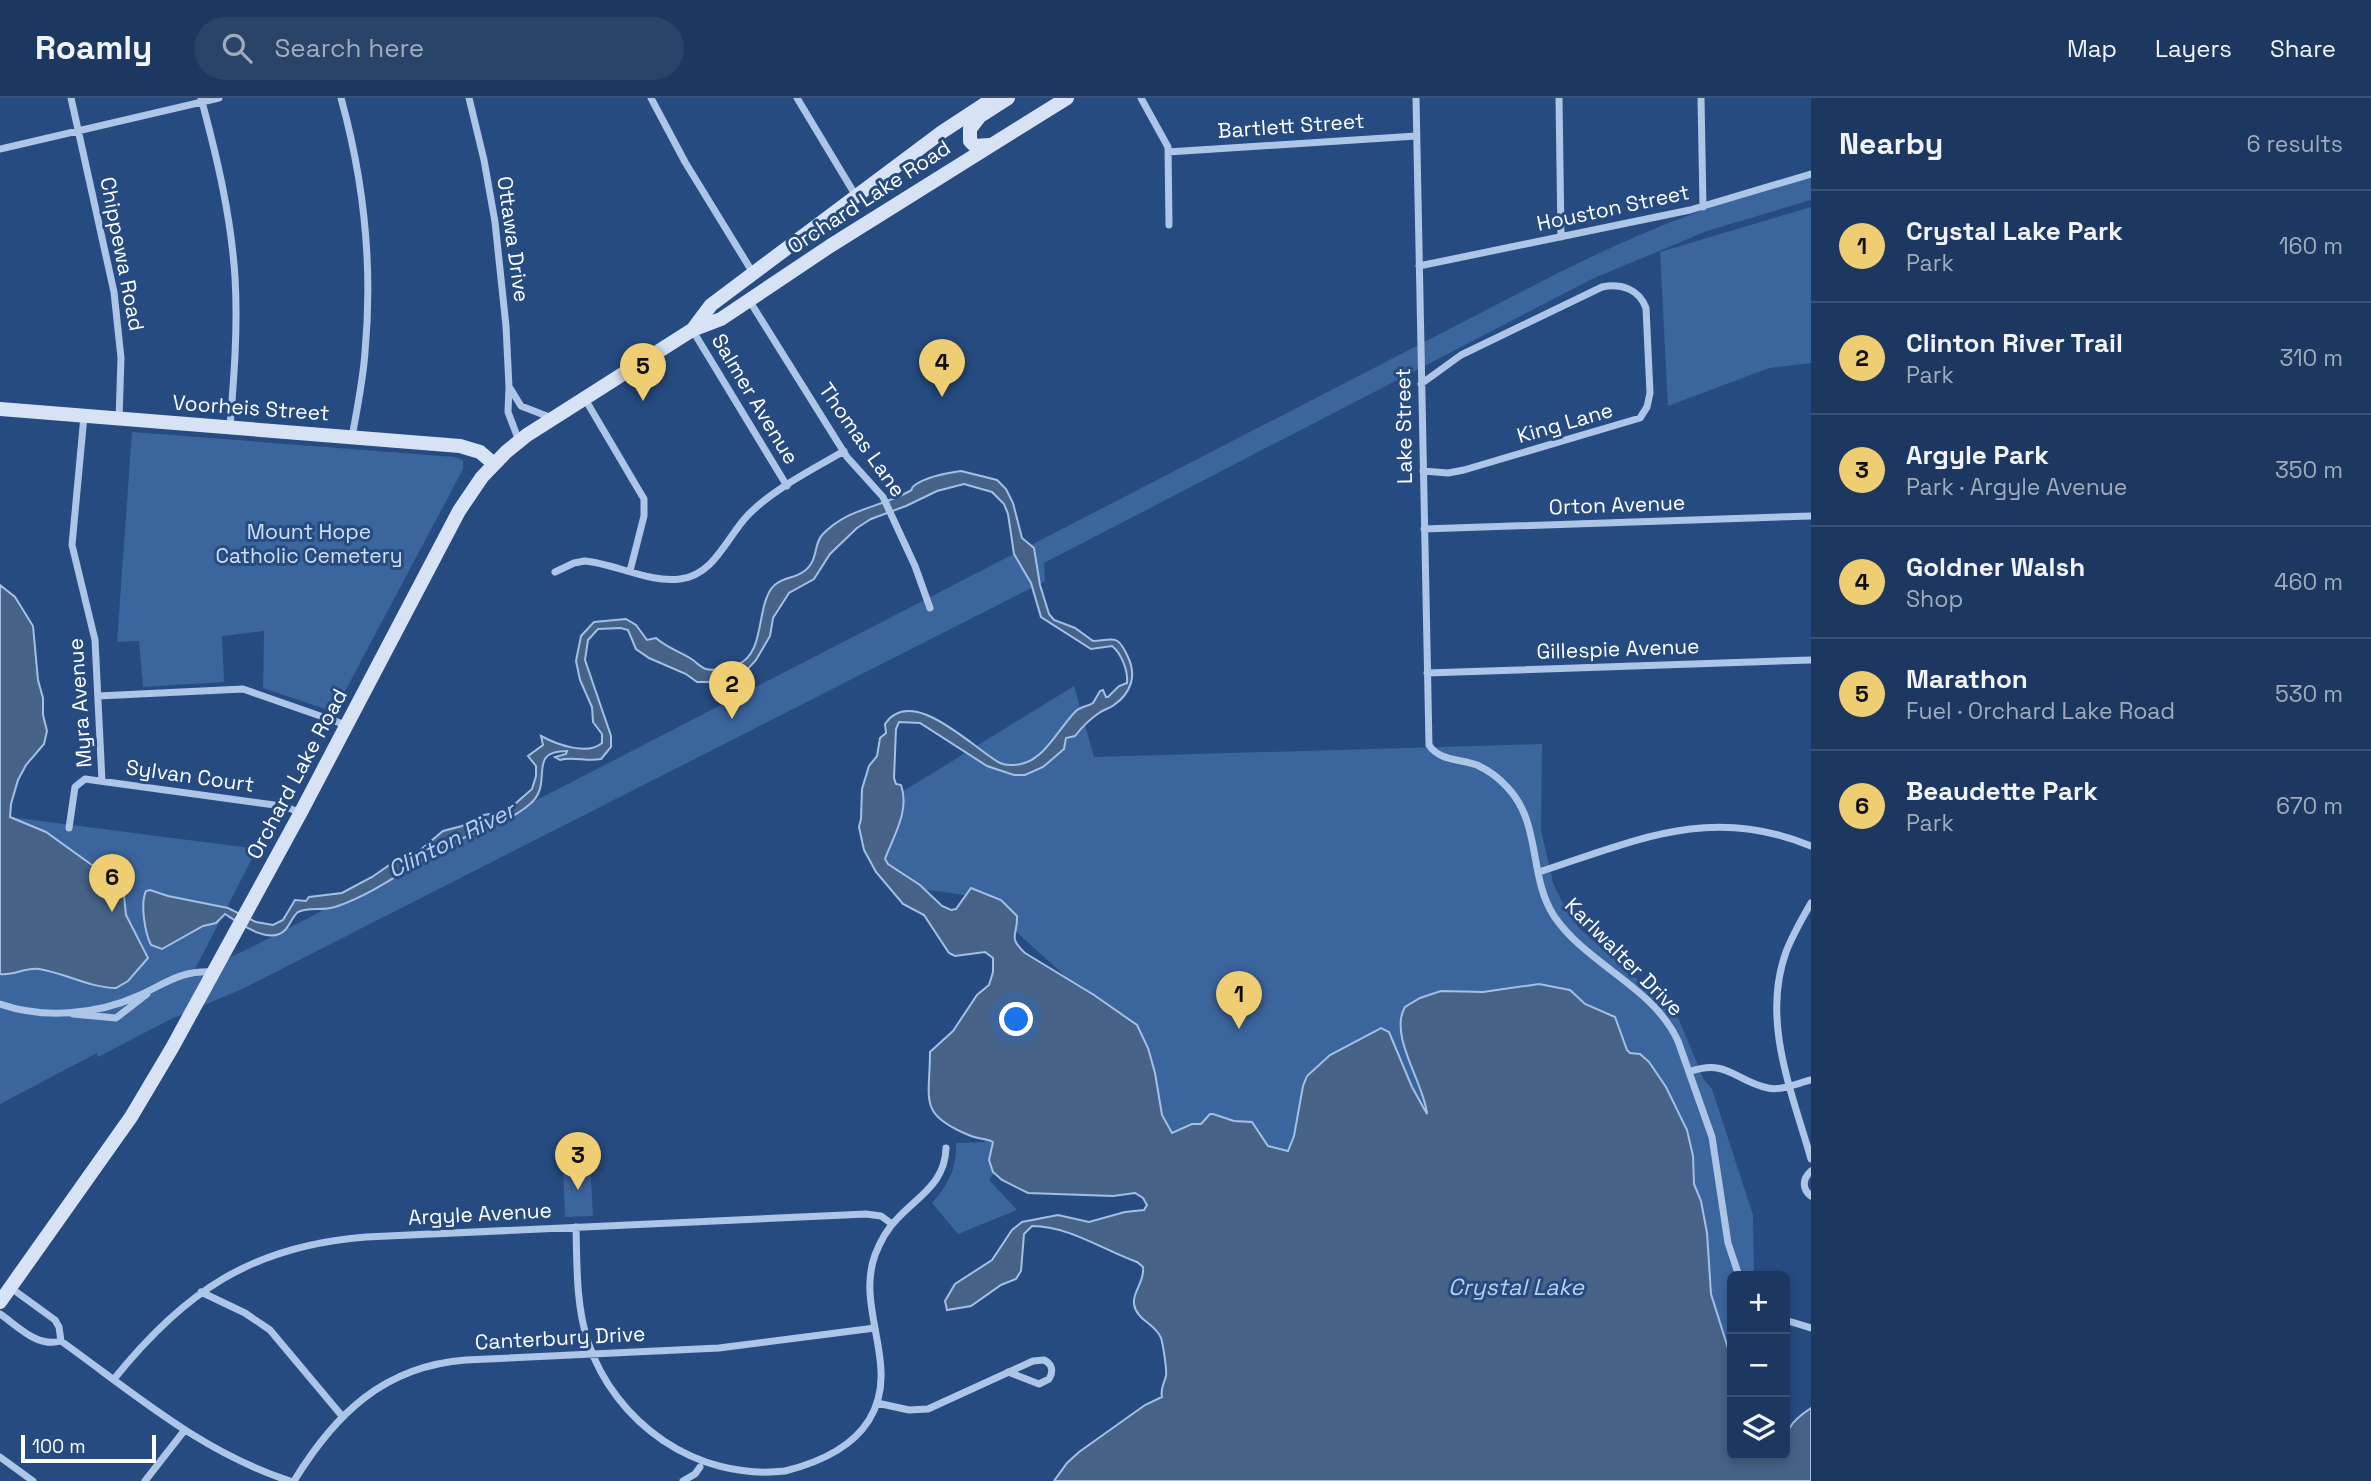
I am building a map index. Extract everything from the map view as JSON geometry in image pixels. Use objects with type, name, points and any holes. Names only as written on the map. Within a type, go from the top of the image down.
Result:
[{"type":"main road","name":"Orchard Lake Road","points":[[692,330],[711,306],[942,132],[994,98]]},
{"type":"main road","points":[[989,145],[975,146],[970,141],[970,128],[980,116],[1008,98]]},
{"type":"main road","points":[[1014,130],[1020,120],[1056,98]]},
{"type":"main road","name":"Orchard Lake Road","points":[[0,1302],[131,1117],[301,812],[459,511],[482,477],[520,441],[553,418],[692,330],[721,319],[830,246],[1067,98]]},
{"type":"main road","points":[[819,224],[822,235],[830,246]]},
{"type":"main road","name":"Voorheis Street","points":[[1,405],[84,416],[460,446],[480,452],[494,464]]},
{"type":"street","name":"Chippewa Road","points":[[71,98],[106,248],[118,320],[121,358],[120,419]]},
{"type":"street","points":[[0,149],[219,98]]},
{"type":"street","points":[[341,98],[359,175],[368,267],[366,347],[352,437]]},
{"type":"street","name":"Ottawa Drive","points":[[469,98],[495,222],[506,326],[509,416],[520,441]]},
{"type":"street","points":[[651,98],[685,162],[754,274]]},
{"type":"street","points":[[796,98],[856,197]]},
{"type":"street","points":[[1141,98],[1164,137],[1168,152],[1169,225]]},
{"type":"street","name":"Lake Street","points":[[1416,98],[1428,742],[1434,752]]},
{"type":"street","points":[[1559,98],[1561,237]]},
{"type":"street","points":[[1701,98],[1703,207]]},
{"type":"street","points":[[202,100],[226,201],[235,275],[236,338],[230,427]]},
{"type":"street","name":"Bartlett Street","points":[[1168,152],[1416,136]]},
{"type":"street","name":"Houston Street","points":[[1419,266],[1703,207],[1811,174]]},
{"type":"street","name":"King Lane","points":[[1421,384],[1466,353],[1602,288],[1615,285],[1630,290],[1641,297],[1646,308],[1650,393],[1647,407],[1640,418],[1464,470],[1423,471]]},
{"type":"street","name":"Thomas Lane","points":[[750,300],[844,451],[883,496],[915,565],[930,608]]},
{"type":"street","name":"Salmer Avenue","points":[[692,330],[787,486]]},
{"type":"street","points":[[509,387],[525,408],[553,418]]},
{"type":"street","points":[[585,399],[644,499],[644,516],[630,571]]},
{"type":"street","name":"Myra Avenue","points":[[84,416],[72,545],[95,635],[103,781]]},
{"type":"street","points":[[555,572],[585,561],[669,579],[684,579],[698,574],[714,559],[748,515],[768,498],[844,451]]},
{"type":"street","name":"Orton Avenue","points":[[1424,529],[1811,516]]},
{"type":"street","name":"Gillespie Avenue","points":[[1427,673],[1811,660]]},
{"type":"street","points":[[98,696],[243,689],[347,726]]},
{"type":"street","name":"Karlwalter Drive","points":[[1434,752],[1443,757],[1476,765],[1509,788],[1527,819],[1544,896],[1557,920],[1663,1016],[1675,1034],[1713,1145],[1730,1252],[1736,1271]]},
{"type":"street","name":"Sylvan Court","points":[[69,828],[77,784],[85,779],[282,806],[301,812]]},
{"type":"street","points":[[1539,872],[1642,838],[1689,828],[1754,830],[1811,846]]},
{"type":"street","points":[[1811,903],[1786,951],[1777,994],[1778,1036],[1811,1159]]},
{"type":"street","points":[[62,1013],[115,1004],[187,973],[214,972]]},
{"type":"street","points":[[0,1004],[30,1012],[116,1018],[140,1002],[152,989]]},
{"type":"street","points":[[1689,1072],[1715,1067],[1773,1089],[1811,1080]]},
{"type":"street","points":[[576,1227],[580,1308],[593,1355],[612,1392],[632,1418],[662,1444],[700,1467],[747,1475],[779,1473],[831,1454],[848,1444],[863,1429],[877,1403],[882,1372],[870,1299],[871,1271],[879,1246],[892,1224],[934,1185],[943,1168],[946,1148]]},
{"type":"street","points":[[1811,1171],[1804,1184],[1811,1196]]},
{"type":"street","name":"Argyle Avenue","points":[[114,1379],[153,1333],[201,1292],[250,1265],[321,1242],[366,1237],[866,1214],[881,1216],[892,1224]]},
{"type":"street","points":[[11,1288],[55,1320],[59,1326],[61,1341]]},
{"type":"street","points":[[201,1292],[265,1326],[283,1343],[342,1416]]},
{"type":"street","points":[[0,1314],[41,1342],[61,1341],[184,1431],[233,1459],[292,1481]]},
{"type":"street","points":[[1790,1322],[1811,1328]]},
{"type":"street","name":"Canterbury Drive","points":[[292,1481],[342,1416],[383,1384],[423,1367],[451,1361],[740,1347],[875,1328]]},
{"type":"street","points":[[877,1403],[909,1410],[928,1409],[1009,1372],[1039,1359],[1048,1362],[1052,1370],[1049,1379],[1039,1384],[1009,1372]]},
{"type":"street","points":[[145,1481],[184,1431]]},
{"type":"street","points":[[0,1457],[33,1481]]},
{"type":"street","points":[[683,1481],[695,1474],[700,1467]]},
{"type":"green space","points":[[1811,178],[1811,200],[1707,231],[1592,279],[1044,563],[1045,581],[242,989],[169,1020],[98,1057],[97,1053],[0,1104],[0,810],[10,817],[257,849],[192,975],[250,948],[1560,272],[1621,243],[1714,206]]},
{"type":"green space","points":[[1811,207],[1811,363],[1769,368],[1668,406],[1660,252]]},
{"type":"green space","name":"Mount Hope Catholic Cemetery","points":[[132,432],[455,457],[463,460],[463,469],[334,712],[263,688],[264,631],[222,636],[224,682],[143,687],[139,641],[117,642]]},
{"type":"green space","points":[[1074,686],[1094,757],[1542,744],[1541,830],[1553,883],[1578,927],[1677,1015],[1704,1080],[1712,1089],[1753,1215],[1754,1271],[1727,1271],[1727,1381],[1438,1124],[1302,1169],[1016,1141],[989,1180],[1017,1210],[958,1234],[932,1203],[950,1176],[956,1143],[985,1142],[985,1063],[1067,1060],[1065,976],[978,897],[895,885],[863,816]]},
{"type":"green space","points":[[590,1164],[593,1216],[565,1217],[563,1165]]},
{"type":"water","name":"Crystal Lake","points":[[961,471],[997,480],[1006,489],[1013,503],[1022,538],[1034,548],[1040,585],[1049,614],[1054,620],[1075,628],[1093,641],[1118,641],[1131,664],[1132,677],[1128,690],[1120,700],[1092,718],[1075,736],[1066,738],[1064,749],[1043,767],[1025,775],[1014,775],[987,766],[920,723],[899,722],[896,729],[894,778],[896,784],[901,785],[904,804],[885,859],[888,864],[951,910],[956,909],[971,888],[1001,900],[1017,916],[1015,939],[1025,953],[1137,1025],[1148,1048],[1155,1073],[1162,1115],[1172,1133],[1192,1124],[1201,1124],[1213,1114],[1234,1121],[1252,1122],[1268,1146],[1288,1151],[1294,1136],[1307,1076],[1330,1055],[1381,1028],[1389,1032],[1412,1087],[1427,1114],[1404,1046],[1401,1018],[1405,1007],[1420,998],[1441,991],[1483,992],[1539,984],[1570,990],[1585,1004],[1615,1017],[1627,1050],[1640,1054],[1649,1062],[1666,1087],[1687,1130],[1693,1156],[1694,1184],[1701,1201],[1707,1233],[1711,1294],[1727,1345],[1727,1460],[1790,1460],[1790,1427],[1811,1408],[1811,1481],[1054,1481],[1079,1452],[1145,1405],[1162,1397],[1166,1373],[1161,1338],[1138,1314],[1134,1304],[1143,1267],[1073,1234],[1032,1226],[1024,1234],[1021,1271],[1016,1279],[1001,1285],[971,1306],[947,1310],[945,1301],[955,1284],[992,1260],[1012,1230],[1022,1222],[1058,1215],[1089,1222],[1144,1210],[1147,1205],[1143,1198],[1135,1193],[1113,1196],[1028,1193],[1002,1180],[993,1172],[989,1160],[993,1142],[954,1128],[934,1113],[929,1094],[930,1052],[953,1031],[977,995],[989,985],[993,958],[985,952],[955,956],[949,953],[924,915],[903,904],[876,872],[864,850],[859,827],[862,789],[869,766],[877,756],[880,738],[886,733],[885,724],[897,713],[911,711],[927,715],[960,734],[1000,763],[1019,764],[1030,761],[1044,750],[1075,712],[1093,703],[1100,691],[1103,690],[1108,697],[1119,686],[1127,683],[1124,663],[1112,646],[1091,649],[1041,617],[1031,583],[1014,554],[1008,514],[1004,504],[992,492],[964,484],[937,491],[871,519],[857,528],[830,554],[814,579],[789,593],[773,618],[770,636],[756,660],[747,670],[731,679],[697,682],[636,649],[628,630],[598,629],[588,640],[585,660],[611,736],[611,747],[601,759],[560,760],[555,757],[566,754],[567,751],[554,752],[543,762],[537,796],[521,811],[448,845],[379,887],[350,901],[330,908],[298,912],[287,928],[279,934],[263,934],[225,914],[216,923],[203,926],[162,949],[151,945],[144,918],[143,903],[146,891],[228,908],[256,922],[273,925],[283,920],[295,900],[306,901],[309,897],[342,893],[401,857],[418,852],[443,831],[462,826],[484,815],[507,811],[532,789],[536,766],[528,756],[543,745],[541,736],[580,749],[596,747],[602,743],[602,734],[593,722],[592,707],[580,680],[576,661],[581,636],[594,622],[626,619],[636,625],[647,640],[656,638],[704,668],[717,670],[734,666],[746,659],[752,651],[766,598],[771,589],[808,568],[822,535],[842,519],[908,492],[926,479]]},
{"type":"water","points":[[0,585],[15,597],[33,626],[38,680],[47,731],[44,744],[26,765],[18,780],[10,817],[46,832],[92,865],[116,871],[122,877],[126,915],[148,958],[128,981],[116,988],[97,986],[39,969],[0,974]]},
{"type":"place","name":"Goldner Walsh","points":[[942,397]]},
{"type":"place","name":"Marathon","points":[[643,401]]},
{"type":"place","name":"Clinton River Trail","points":[[732,719]]},
{"type":"place","name":"Beaudette Park","points":[[112,912]]},
{"type":"place","name":"Crystal Lake Park","points":[[1239,1029]]},
{"type":"place","name":"Argyle Park","points":[[578,1190]]},
{"type":"water label","name":"Clinton River","points":[[451,840]]}]
